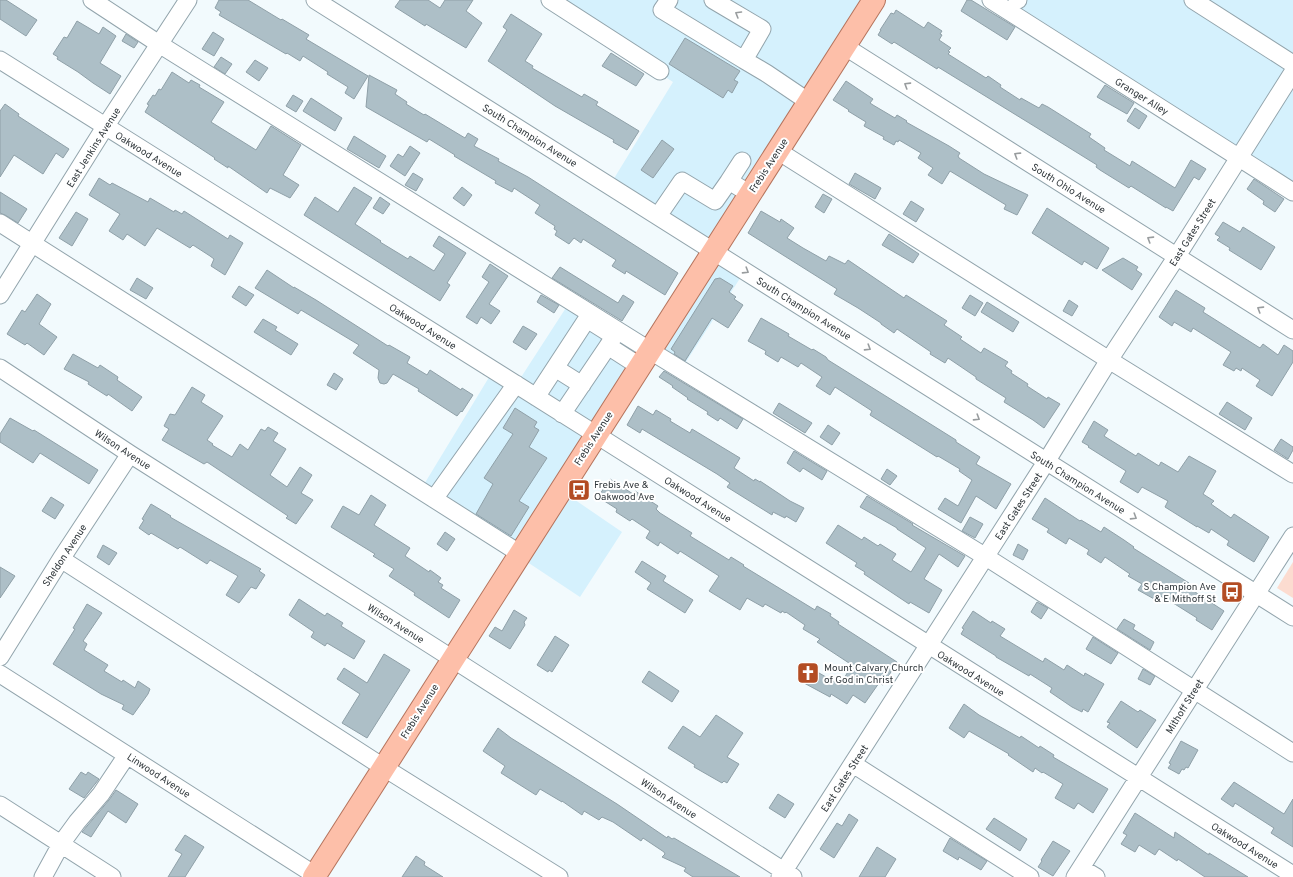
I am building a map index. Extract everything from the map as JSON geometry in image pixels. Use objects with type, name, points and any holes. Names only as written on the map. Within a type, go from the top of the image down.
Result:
[{"type":"main road","name":"Frebis Avenue","points":[[316,876],[644,358],[874,0]]},
{"type":"street","points":[[92,0],[644,358],[986,557],[1293,753]]},
{"type":"street","name":"East Jenkins Avenue","points":[[0,295],[105,127],[188,0]]},
{"type":"street","name":"South Champion Avenue","points":[[315,0],[1293,617]]},
{"type":"street","points":[[550,0],[660,71]]},
{"type":"street","points":[[713,0],[762,29],[744,60]]},
{"type":"street","name":"Granger Alley","points":[[991,0],[1016,3],[1238,158],[1293,192]]},
{"type":"street","points":[[1193,0],[1293,64]]},
{"type":"street","points":[[666,5],[744,60],[809,102]]},
{"type":"street","name":"South Ohio Avenue","points":[[844,46],[1293,330]]},
{"type":"street","name":"Oakwood Avenue","points":[[0,60],[596,434],[1293,875]]},
{"type":"street","name":"East Gates Street","points":[[785,875],[853,764],[1293,72]]},
{"type":"street","points":[[778,151],[1293,474]]},
{"type":"street","points":[[658,216],[682,181],[715,201],[742,161]]},
{"type":"street","points":[[729,181],[750,194]]},
{"type":"street","points":[[0,223],[520,554]]},
{"type":"street","points":[[536,397],[587,319],[614,336],[562,414]]},
{"type":"street","points":[[608,346],[644,358]]},
{"type":"street","name":"Wilson Avenue","points":[[0,368],[130,454],[453,659],[785,875]]},
{"type":"street","points":[[555,368],[582,385]]},
{"type":"street","points":[[434,499],[516,384]]},
{"type":"street","name":"Sheldon Avenue","points":[[0,657],[61,559],[130,454]]},
{"type":"street","name":"Mithoff Street","points":[[1078,872],[1255,593],[1293,536]]},
{"type":"street","points":[[61,559],[384,768],[559,877]]},
{"type":"street","name":"Linwood Avenue","points":[[0,674],[316,876]]},
{"type":"street","points":[[43,877],[62,844],[101,794],[127,755]]},
{"type":"street","points":[[853,764],[1030,877]]},
{"type":"street","points":[[0,805],[112,877]]},
{"type":"street","points":[[1078,872],[1096,877]]},
{"type":"shaded area","points":[[546,0],[875,0],[716,250],[746,269],[682,368],[652,350],[562,491],[622,532],[580,597],[420,491],[494,369],[516,385],[571,300],[648,347],[712,249],[610,185],[673,82]]},
{"type":"shaded area","points":[[989,0],[1293,0],[1293,193]]},
{"type":"shaded area","points":[[1293,562],[1293,598],[1277,588]]},
{"type":"building","points":[[0,0],[6,0],[37,20],[26,36],[0,19]]},
{"type":"building","points":[[219,0],[248,0],[309,35],[306,39],[368,76],[354,99],[345,93],[348,87],[327,74],[328,72],[303,56],[300,61],[219,15],[221,12],[215,8]]},
{"type":"building","points":[[400,0],[428,0],[440,8],[445,0],[473,0],[466,11],[482,23],[466,48],[426,24],[425,26],[395,7]]},
{"type":"building","points":[[967,0],[971,0],[1015,27],[1007,40],[961,11]]},
{"type":"building","points":[[896,10],[924,28],[928,22],[942,31],[940,34],[942,35],[939,40],[951,48],[948,51],[950,52],[948,54],[986,78],[988,76],[1001,85],[1000,87],[1020,100],[1021,98],[1039,108],[1042,104],[1048,107],[1091,134],[1089,137],[1105,148],[1104,150],[1130,166],[1132,161],[1175,188],[1191,160],[1206,169],[1199,180],[1194,177],[1173,211],[1166,208],[1131,186],[1129,188],[1100,170],[1096,167],[1097,165],[938,67],[937,69],[894,42],[892,44],[878,35],[891,13],[894,14]]},
{"type":"building","points":[[511,14],[542,34],[525,61],[533,66],[532,68],[582,97],[584,94],[598,102],[596,105],[639,131],[627,150],[613,142],[614,140],[555,106],[488,61],[507,30],[503,27]]},
{"type":"building","points":[[77,21],[99,34],[103,27],[116,36],[100,63],[121,76],[110,94],[57,59],[58,57],[53,54],[64,37],[67,38]]},
{"type":"building","points":[[213,32],[224,39],[214,56],[202,49]]},
{"type":"building","points":[[126,34],[138,42],[134,48],[122,41]]},
{"type":"building","points":[[685,38],[740,71],[734,80],[738,82],[732,93],[728,90],[723,98],[669,64]]},
{"type":"building","points":[[611,53],[644,74],[636,86],[602,66]]},
{"type":"building","points":[[221,57],[232,64],[225,74],[214,67]]},
{"type":"building","points":[[255,60],[268,68],[259,81],[246,72]]},
{"type":"building","points":[[172,72],[189,83],[191,80],[200,85],[199,87],[224,102],[211,122],[256,150],[271,126],[301,145],[283,175],[299,185],[290,198],[270,188],[267,193],[145,112],[149,105],[147,104],[153,95],[155,96],[159,89],[161,90]]},
{"type":"building","points":[[369,75],[397,90],[395,94],[407,102],[406,104],[424,115],[425,114],[465,138],[468,133],[478,139],[474,146],[528,177],[678,273],[665,295],[626,271],[625,274],[612,266],[616,260],[583,239],[581,243],[574,238],[569,244],[555,235],[557,231],[554,229],[555,226],[535,213],[540,205],[514,188],[512,192],[495,183],[496,181],[429,139],[427,142],[366,107]]},
{"type":"building","points":[[846,81],[873,99],[870,103],[873,105],[895,118],[897,115],[907,121],[906,122],[949,146],[960,153],[958,156],[959,158],[984,174],[1028,195],[1017,215],[1004,209],[1006,205],[950,171],[942,184],[928,175],[933,168],[918,158],[921,153],[899,140],[898,142],[896,141],[894,145],[883,139],[884,137],[864,126],[866,122],[833,100]]},
{"type":"building","points":[[1105,85],[1134,103],[1127,114],[1097,97]]},
{"type":"building","points":[[293,95],[303,101],[296,112],[286,106]]},
{"type":"building","points":[[311,98],[342,118],[335,131],[303,111]]},
{"type":"building","points":[[5,104],[19,114],[18,116],[69,149],[63,158],[56,153],[43,174],[14,155],[0,177],[0,111]]},
{"type":"building","points":[[1135,108],[1147,116],[1139,129],[1127,121]]},
{"type":"building","points":[[354,136],[386,156],[379,168],[347,149]]},
{"type":"building","points":[[662,140],[674,149],[653,178],[641,170]]},
{"type":"building","points":[[410,146],[420,153],[405,176],[390,166],[398,154],[403,157]]},
{"type":"building","points":[[413,173],[423,179],[416,191],[405,185]]},
{"type":"building","points":[[855,173],[881,188],[875,199],[849,184]]},
{"type":"building","points":[[99,178],[110,185],[112,183],[148,202],[150,198],[174,212],[175,210],[182,214],[184,211],[228,239],[230,235],[243,243],[225,275],[211,266],[214,259],[210,256],[193,245],[190,248],[157,228],[145,246],[127,234],[123,240],[109,231],[120,214],[89,195]]},
{"type":"building","points":[[1254,179],[1284,199],[1275,212],[1263,204],[1264,201],[1247,189]]},
{"type":"building","points":[[354,187],[372,198],[355,224],[381,241],[380,242],[408,259],[410,256],[434,271],[445,254],[433,246],[439,236],[466,253],[447,283],[450,285],[440,301],[304,215],[315,197],[338,212]]},
{"type":"building","points":[[462,187],[472,195],[464,206],[453,198]]},
{"type":"building","points":[[0,192],[27,209],[18,223],[0,213]]},
{"type":"building","points":[[823,194],[832,199],[824,213],[815,207]]},
{"type":"building","points":[[380,197],[390,204],[383,214],[373,208]]},
{"type":"building","points":[[911,201],[924,209],[916,222],[903,214]]},
{"type":"building","points":[[1047,208],[1109,248],[1097,269],[1084,261],[1082,265],[1032,233]]},
{"type":"building","points":[[761,211],[780,222],[781,219],[794,228],[787,238],[803,248],[826,261],[829,256],[845,264],[848,260],[904,298],[906,295],[947,321],[944,325],[962,337],[960,339],[981,353],[984,348],[1008,362],[1005,366],[1012,371],[1011,373],[1028,384],[1027,386],[1047,399],[1048,397],[1060,404],[1044,428],[1004,402],[1006,398],[976,379],[976,377],[948,358],[945,363],[930,354],[931,352],[897,329],[894,333],[858,308],[834,294],[837,289],[748,233]]},
{"type":"building","points":[[76,212],[88,219],[72,246],[59,238]]},
{"type":"building","points":[[1223,222],[1240,232],[1243,227],[1275,247],[1261,270],[1229,250],[1230,248],[1217,240],[1220,237],[1215,234]]},
{"type":"building","points":[[889,234],[919,254],[913,263],[882,245]]},
{"type":"building","points":[[1123,258],[1138,267],[1136,270],[1142,274],[1132,290],[1102,270]]},
{"type":"building","points":[[490,264],[508,276],[489,304],[500,311],[491,324],[481,317],[477,324],[466,317],[489,282],[482,277]]},
{"type":"building","points":[[560,267],[618,303],[623,295],[634,302],[622,321],[552,278]]},
{"type":"building","points":[[267,270],[388,346],[389,345],[410,357],[407,363],[427,375],[430,370],[461,390],[462,388],[473,395],[462,412],[461,411],[457,416],[418,391],[419,389],[393,374],[387,383],[380,383],[378,378],[379,370],[353,353],[359,345],[301,310],[298,314],[255,288]]},
{"type":"building","points":[[137,278],[153,288],[146,299],[130,290]]},
{"type":"building","points":[[720,278],[733,286],[729,292],[736,297],[734,299],[743,305],[728,328],[712,318],[685,361],[674,354],[675,352],[671,349],[715,279]]},
{"type":"building","points":[[239,286],[254,295],[246,306],[232,297]]},
{"type":"building","points":[[1176,290],[1205,308],[1203,312],[1260,348],[1263,344],[1278,355],[1284,345],[1293,351],[1293,362],[1272,396],[1256,386],[1260,380],[1242,368],[1241,371],[1236,368],[1234,371],[1223,365],[1231,352],[1193,328],[1191,332],[1174,322],[1172,326],[1159,317]]},
{"type":"building","points":[[37,294],[51,304],[39,324],[57,337],[44,355],[27,343],[25,345],[7,334],[22,310],[25,312]]},
{"type":"building","points":[[541,295],[559,305],[554,313],[537,302]]},
{"type":"building","points":[[970,295],[983,303],[975,316],[962,308]]},
{"type":"building","points":[[1069,300],[1078,306],[1072,316],[1063,311]]},
{"type":"building","points":[[987,302],[1019,322],[1013,332],[981,312]]},
{"type":"building","points":[[761,318],[789,334],[788,336],[826,357],[828,360],[956,440],[956,442],[980,457],[976,464],[1011,484],[996,509],[976,496],[961,523],[938,509],[945,498],[958,506],[972,480],[959,471],[960,469],[938,456],[937,457],[870,415],[872,411],[835,387],[830,395],[816,386],[822,377],[801,363],[798,367],[781,357],[778,362],[765,354],[766,351],[748,341]]},
{"type":"building","points":[[263,319],[277,327],[275,330],[298,344],[291,355],[254,332]]},
{"type":"building","points":[[523,326],[537,334],[526,350],[513,342]]},
{"type":"building","points":[[73,354],[98,368],[100,365],[118,377],[117,380],[142,397],[132,411],[108,394],[107,396],[88,384],[89,382],[64,369]]},
{"type":"building","points":[[664,371],[743,419],[737,429],[720,418],[718,421],[707,414],[708,412],[687,399],[688,398],[672,387],[673,386],[659,377]]},
{"type":"building","points":[[334,373],[343,379],[336,390],[327,385]]},
{"type":"building","points":[[192,387],[205,395],[201,402],[223,416],[207,440],[213,444],[212,445],[232,457],[240,444],[248,450],[261,429],[265,431],[268,427],[278,433],[273,441],[286,449],[270,475],[287,487],[300,467],[312,475],[301,493],[313,500],[296,524],[286,518],[288,516],[207,462],[204,464],[162,440],[169,429],[164,426],[170,414],[175,415]]},
{"type":"building","points":[[1227,402],[1252,418],[1245,430],[1219,414]]},
{"type":"building","points":[[779,403],[812,423],[805,433],[773,413]]},
{"type":"building","points":[[638,406],[653,415],[656,410],[671,419],[670,421],[690,433],[692,429],[740,458],[734,468],[754,481],[755,479],[760,481],[790,501],[804,508],[796,522],[786,516],[785,518],[773,512],[772,515],[727,487],[730,483],[717,474],[642,429],[640,433],[627,425]]},
{"type":"building","points":[[515,408],[537,422],[534,427],[539,430],[529,447],[547,458],[519,501],[529,507],[511,536],[476,514],[493,484],[484,478],[513,434],[503,428]]},
{"type":"building","points":[[10,418],[33,431],[34,430],[98,470],[89,484],[40,453],[33,463],[0,442],[0,434]]},
{"type":"building","points":[[1094,421],[1108,430],[1104,436],[1136,456],[1138,453],[1159,466],[1161,462],[1178,472],[1189,456],[1216,471],[1203,494],[1214,501],[1211,504],[1231,518],[1234,514],[1269,537],[1254,562],[1227,545],[1229,541],[1211,529],[1209,533],[1165,507],[1168,501],[1142,487],[1138,493],[1120,482],[1126,471],[1082,442]]},
{"type":"building","points":[[828,425],[840,433],[832,445],[820,437]]},
{"type":"building","points":[[1281,439],[1293,447],[1288,459],[1274,450]]},
{"type":"building","points":[[794,451],[827,471],[822,480],[803,468],[800,472],[787,463]]},
{"type":"building","points":[[887,469],[897,476],[890,485],[881,479]]},
{"type":"building","points":[[610,479],[633,494],[635,491],[658,506],[656,509],[660,513],[692,533],[690,536],[729,560],[731,557],[744,565],[743,566],[815,610],[817,606],[831,614],[830,616],[839,622],[838,624],[897,662],[883,685],[879,683],[865,703],[853,695],[847,704],[831,694],[830,697],[804,683],[812,669],[840,685],[852,665],[817,642],[820,639],[803,629],[805,625],[786,612],[785,613],[782,611],[781,613],[765,604],[763,607],[747,598],[740,610],[709,591],[719,576],[680,551],[678,554],[660,542],[658,546],[646,538],[650,531],[632,519],[630,521],[616,512],[617,509],[598,497]]},
{"type":"building","points":[[371,495],[386,505],[374,525],[410,548],[405,556],[441,578],[438,582],[443,585],[441,588],[460,600],[449,618],[414,595],[415,593],[389,576],[394,569],[373,556],[375,554],[331,527],[343,506],[359,515]]},
{"type":"building","points":[[867,496],[913,524],[912,525],[965,556],[958,567],[939,554],[924,579],[942,590],[929,613],[910,602],[909,604],[864,574],[865,572],[855,566],[857,563],[826,543],[838,525],[862,540],[864,537],[878,546],[880,544],[896,554],[892,560],[911,572],[926,548],[897,528],[860,507]]},
{"type":"building","points":[[51,497],[64,505],[55,519],[42,511]]},
{"type":"building","points":[[1045,498],[1080,521],[1081,520],[1101,532],[1104,527],[1134,547],[1133,548],[1189,583],[1186,586],[1224,611],[1212,630],[1196,620],[1197,618],[1159,595],[1156,600],[1138,590],[1142,584],[1128,576],[1130,574],[1105,557],[1101,563],[1087,554],[1089,550],[1069,538],[1066,544],[1047,532],[1049,529],[1032,519]]},
{"type":"building","points":[[151,504],[171,516],[170,517],[261,569],[259,571],[265,575],[256,589],[251,587],[239,603],[226,595],[238,576],[210,560],[207,564],[180,547],[178,549],[151,533],[149,535],[139,528],[144,520],[142,519]]},
{"type":"building","points":[[970,517],[983,524],[975,538],[962,531]]},
{"type":"building","points":[[445,532],[455,539],[447,551],[437,544]]},
{"type":"building","points":[[1018,544],[1028,550],[1023,560],[1013,555]]},
{"type":"building","points":[[103,545],[117,553],[109,565],[97,557]]},
{"type":"building","points":[[642,561],[666,576],[663,581],[693,600],[685,613],[647,589],[651,583],[635,572]]},
{"type":"building","points":[[0,567],[15,576],[0,598]]},
{"type":"building","points":[[299,599],[325,616],[327,613],[343,623],[341,626],[365,641],[354,659],[327,643],[325,646],[311,637],[314,632],[289,615]]},
{"type":"building","points":[[1037,602],[1048,608],[1041,619],[1031,612]]},
{"type":"building","points":[[87,604],[102,613],[83,641],[87,644],[84,650],[108,665],[104,671],[122,682],[123,680],[135,688],[138,681],[150,689],[133,715],[122,709],[124,705],[101,694],[53,664],[75,629],[73,628]]},
{"type":"building","points":[[514,610],[527,618],[524,622],[525,625],[510,649],[489,636],[495,627],[502,631]]},
{"type":"building","points":[[973,611],[991,623],[992,621],[1005,629],[1000,636],[1043,662],[1045,658],[1064,670],[1067,665],[1084,676],[1085,673],[1104,684],[1088,712],[1083,709],[1082,712],[1072,707],[1050,692],[1052,688],[1030,674],[1029,676],[996,657],[961,634],[964,629],[962,628]]},
{"type":"building","points":[[1124,619],[1135,625],[1133,629],[1154,642],[1150,650],[1117,629]]},
{"type":"building","points":[[555,636],[569,645],[552,672],[549,670],[548,672],[537,665]]},
{"type":"building","points":[[1093,637],[1118,653],[1111,664],[1086,649]]},
{"type":"building","points":[[384,654],[410,670],[367,738],[342,723],[360,694],[337,679],[344,668],[367,683]]},
{"type":"building","points":[[1143,669],[1155,676],[1150,685],[1138,679]]},
{"type":"building","points":[[649,671],[679,691],[672,702],[642,682]]},
{"type":"building","points":[[1121,701],[1138,712],[1140,710],[1156,720],[1137,748],[1107,727],[1110,723],[1107,722]]},
{"type":"building","points":[[964,704],[979,715],[1020,738],[1021,736],[1039,748],[1040,746],[1054,755],[1053,757],[1108,789],[1093,813],[1078,803],[1074,809],[1055,798],[1063,784],[1043,772],[1042,773],[1035,768],[1033,772],[1008,755],[1009,754],[969,731],[964,738],[949,728]]},
{"type":"building","points":[[716,715],[743,733],[727,757],[739,764],[727,783],[724,781],[722,783],[694,767],[695,765],[668,748],[683,726],[700,737]]},
{"type":"building","points":[[498,728],[511,738],[617,804],[667,838],[668,836],[672,839],[674,838],[740,877],[693,877],[684,871],[686,868],[662,857],[665,854],[664,852],[643,838],[641,841],[613,822],[602,817],[599,820],[584,811],[582,815],[562,801],[540,789],[536,795],[501,773],[505,766],[483,751]]},
{"type":"building","points":[[1181,741],[1198,750],[1188,768],[1186,767],[1184,770],[1182,769],[1179,774],[1168,768],[1171,764],[1169,763]]},
{"type":"building","points":[[81,772],[86,775],[88,772],[99,779],[84,798],[69,789]]},
{"type":"building","points":[[1234,782],[1284,814],[1293,799],[1293,847],[1271,833],[1274,828],[1235,803],[1233,807],[1221,799]]},
{"type":"building","points":[[116,790],[138,804],[126,823],[108,811],[91,837],[82,832],[109,800]]},
{"type":"building","points":[[778,794],[794,804],[785,818],[769,808]]},
{"type":"building","points":[[1135,813],[1174,838],[1175,832],[1209,855],[1209,853],[1248,877],[1205,877],[1178,859],[1177,861],[1159,849],[1155,855],[1139,845],[1135,852],[1121,844],[1127,835],[1123,833]]},
{"type":"building","points":[[849,814],[858,820],[834,858],[820,849],[837,823],[842,826]]},
{"type":"building","points":[[994,818],[1027,839],[1020,851],[986,829]]},
{"type":"building","points":[[185,835],[204,847],[185,877],[168,877],[182,854],[175,850]]},
{"type":"building","points":[[950,838],[987,861],[981,870],[959,857],[958,860],[943,851]]},
{"type":"building","points":[[1053,841],[1070,851],[1053,876],[1038,867]]},
{"type":"building","points":[[877,847],[896,859],[885,877],[859,877]]},
{"type":"building","points":[[416,856],[425,862],[424,865],[443,877],[402,877]]},
{"type":"place","name":"Frebis Ave & Oakwood Ave","points":[[579,490]]},
{"type":"place","name":"S Champion Ave & E Mithoff St","points":[[1232,592]]},
{"type":"place","name":"Mount Calvary Church of God in Christ","points":[[808,673]]}]
